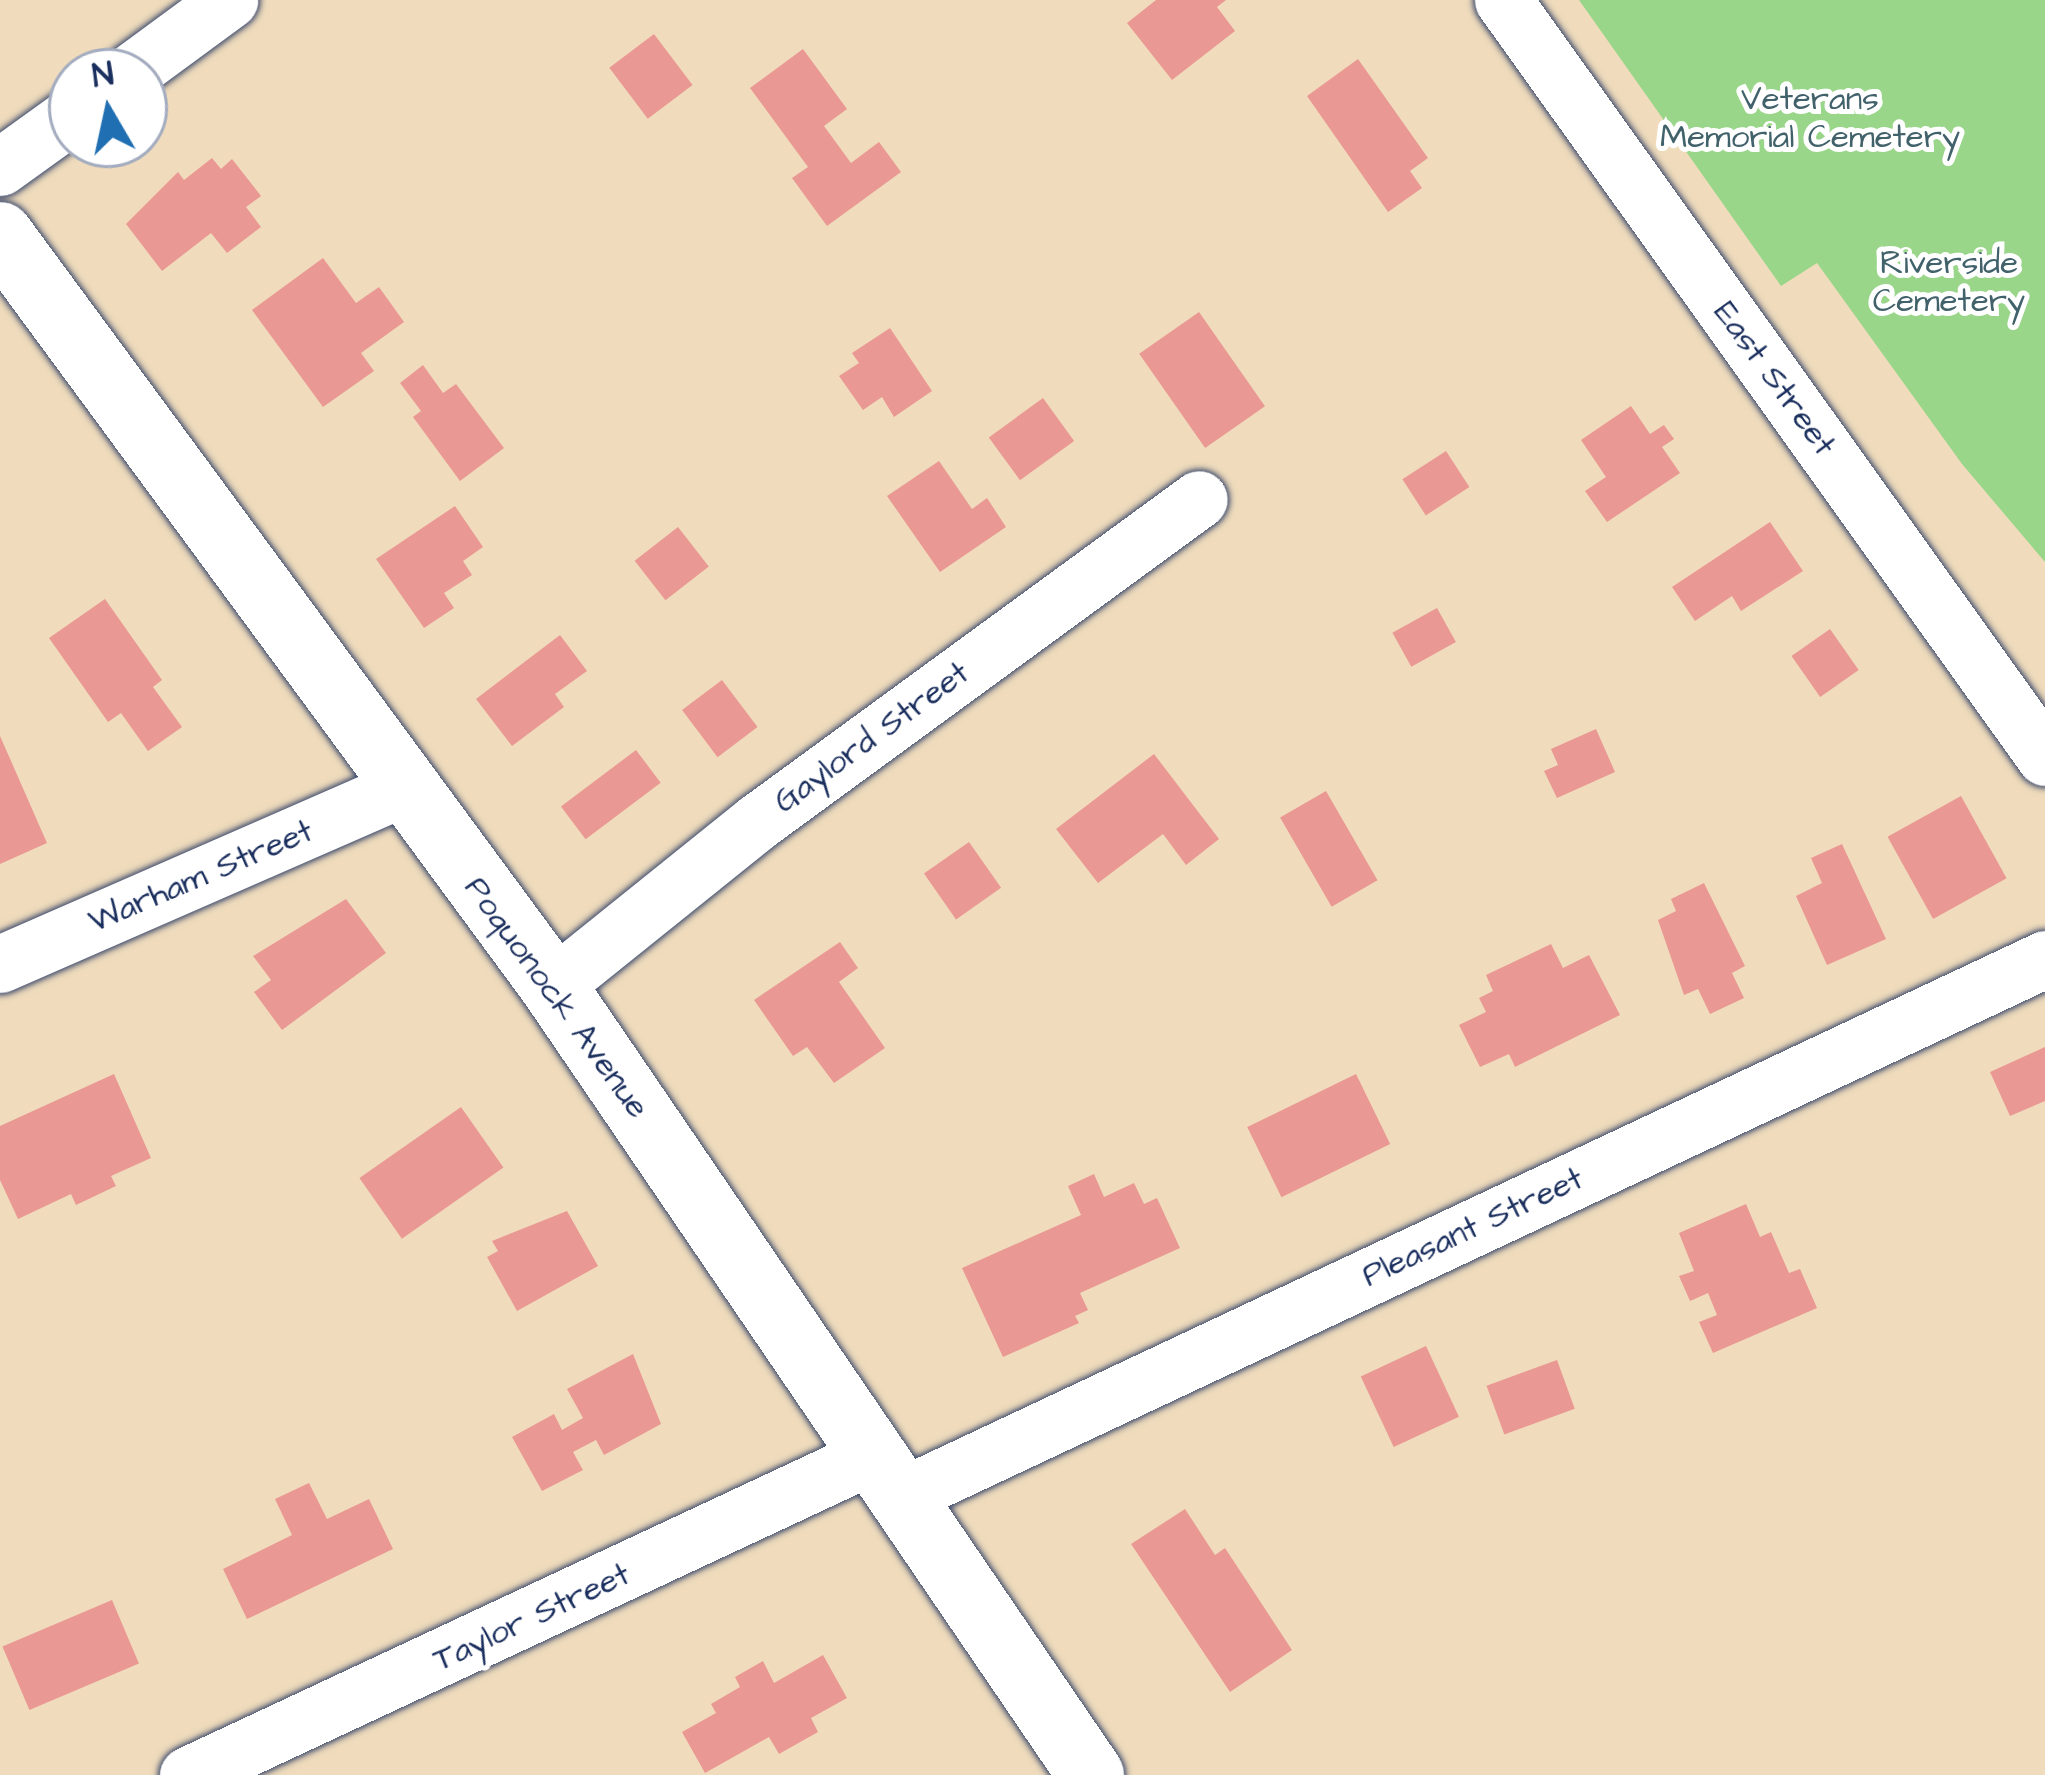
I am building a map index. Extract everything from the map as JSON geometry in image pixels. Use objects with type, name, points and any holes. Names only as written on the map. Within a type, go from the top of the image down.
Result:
[{"type":"main road","name":"Poquonock Avenue","points":[[0,236],[401,789],[553,986],[1091,1775]]},
{"type":"street","points":[[164,48],[229,0]]},
{"type":"street","name":"East Street","points":[[1503,0],[2045,757]]},
{"type":"street","points":[[0,166],[48,132]]},
{"type":"street","name":"Gaylord Street","points":[[553,986],[757,822],[1199,499]]},
{"type":"street","name":"Warham Street","points":[[0,964],[401,789]]},
{"type":"street","name":"Pleasant Street","points":[[888,1476],[2045,959]]},
{"type":"street","name":"Taylor Street","points":[[188,1775],[888,1476]]},
{"type":"green space","points":[[1579,0],[2045,0],[2045,562],[1962,464],[1817,263],[1781,286]]},
{"type":"building","points":[[1156,0],[1226,0],[1217,7],[1235,31],[1172,80],[1127,23]]},
{"type":"building","points":[[654,34],[693,85],[648,119],[609,68]]},
{"type":"building","points":[[803,49],[847,109],[824,126],[851,163],[879,142],[901,172],[827,226],[792,178],[808,167],[750,88]]},
{"type":"building","points":[[1358,59],[1428,158],[1410,171],[1422,188],[1388,212],[1307,96]]},
{"type":"building","points":[[212,158],[221,169],[232,159],[261,196],[246,207],[261,227],[227,253],[211,233],[162,271],[126,224],[178,172],[184,180]]},
{"type":"building","points":[[323,258],[356,303],[379,287],[404,322],[361,353],[374,371],[323,407],[252,310]]},
{"type":"building","points":[[1199,312],[1265,406],[1205,448],[1139,354]]},
{"type":"building","points":[[890,328],[932,391],[894,417],[882,397],[863,410],[839,376],[859,363],[852,353]]},
{"type":"building","points":[[423,365],[443,393],[456,384],[504,448],[460,481],[413,417],[421,411],[400,383]]},
{"type":"building","points":[[1043,398],[1074,441],[1020,480],[989,437]]},
{"type":"building","points":[[1631,406],[1650,434],[1664,425],[1674,439],[1662,447],[1680,473],[1607,522],[1585,491],[1606,477],[1581,440]]},
{"type":"building","points":[[1446,451],[1469,487],[1426,515],[1402,479]]},
{"type":"building","points":[[939,461],[972,509],[987,498],[1006,527],[940,572],[887,496]]},
{"type":"building","points":[[455,506],[483,547],[463,561],[472,575],[444,593],[454,608],[424,628],[376,559]]},
{"type":"building","points":[[1770,522],[1803,571],[1741,611],[1732,596],[1695,621],[1672,587]]},
{"type":"building","points":[[678,527],[709,566],[665,600],[635,561]]},
{"type":"building","points":[[105,599],[162,680],[153,687],[182,727],[148,751],[121,713],[108,722],[49,638]]},
{"type":"building","points":[[1437,608],[1456,642],[1411,667],[1392,633]]},
{"type":"building","points":[[1830,629],[1859,670],[1820,697],[1791,656]]},
{"type":"building","points":[[560,635],[587,671],[555,694],[564,707],[512,746],[476,699]]},
{"type":"building","points":[[722,680],[758,727],[718,757],[682,710]]},
{"type":"building","points":[[1596,729],[1615,772],[1557,798],[1544,771],[1558,765],[1551,749]]},
{"type":"building","points":[[0,736],[47,843],[0,864]]},
{"type":"building","points":[[636,750],[661,783],[586,839],[561,807]]},
{"type":"building","points":[[1154,754],[1219,839],[1186,865],[1163,834],[1098,883],[1056,829]]},
{"type":"building","points":[[1326,791],[1378,880],[1332,907],[1280,818]]},
{"type":"building","points":[[1961,796],[2007,878],[1933,919],[1888,837]]},
{"type":"building","points":[[969,842],[1001,888],[956,919],[924,874]]},
{"type":"building","points":[[1842,844],[1886,939],[1827,965],[1796,896],[1822,883],[1811,858]]},
{"type":"building","points":[[1704,883],[1745,966],[1732,973],[1744,998],[1710,1014],[1698,989],[1684,995],[1658,920],[1676,911],[1671,899]]},
{"type":"building","points":[[346,899],[386,953],[282,1030],[254,992],[271,980],[253,956]]},
{"type":"building","points":[[840,942],[858,968],[839,982],[885,1048],[834,1083],[807,1047],[793,1056],[754,1000]]},
{"type":"building","points":[[1551,944],[1563,968],[1589,955],[1620,1015],[1515,1067],[1509,1054],[1480,1067],[1459,1025],[1486,1012],[1479,998],[1493,991],[1486,975]]},
{"type":"building","points":[[2045,1047],[2045,1101],[2010,1116],[1990,1072]]},
{"type":"building","points":[[114,1074],[151,1158],[111,1176],[116,1186],[76,1205],[71,1194],[18,1219],[0,1180],[0,1126]]},
{"type":"building","points":[[1356,1074],[1390,1144],[1281,1197],[1247,1127]]},
{"type":"building","points":[[461,1107],[503,1168],[402,1239],[359,1178]]},
{"type":"building","points":[[1094,1174],[1104,1197],[1134,1183],[1144,1204],[1157,1198],[1180,1248],[1080,1293],[1088,1310],[1075,1316],[1079,1323],[1003,1357],[962,1268],[1081,1215],[1068,1186]]},
{"type":"building","points":[[1746,1204],[1760,1237],[1771,1232],[1789,1273],[1800,1269],[1817,1308],[1713,1353],[1699,1322],[1717,1315],[1708,1293],[1690,1301],[1679,1276],[1694,1271],[1679,1233]]},
{"type":"building","points":[[567,1211],[598,1266],[517,1311],[487,1257],[498,1251],[492,1241]]},
{"type":"building","points":[[1426,1346],[1459,1417],[1394,1447],[1361,1376]]},
{"type":"building","points":[[633,1354],[661,1424],[604,1455],[596,1440],[573,1452],[583,1470],[542,1491],[512,1437],[554,1414],[562,1430],[583,1418],[567,1389]]},
{"type":"building","points":[[1557,1360],[1575,1409],[1504,1435],[1487,1386]]},
{"type":"building","points":[[309,1483],[327,1519],[369,1499],[393,1549],[247,1619],[223,1569],[292,1535],[275,1499]]},
{"type":"building","points":[[1185,1509],[1215,1555],[1225,1548],[1292,1650],[1230,1692],[1131,1544]]},
{"type":"building","points":[[112,1600],[139,1664],[29,1710],[2,1646]]},
{"type":"building","points":[[823,1655],[847,1698],[811,1718],[818,1732],[779,1754],[769,1737],[705,1773],[682,1732],[716,1713],[711,1704],[740,1687],[735,1677],[763,1661],[774,1683]]},
{"type":"park label","name":"Veterans Memorial Cemetery","points":[[1810,119]]},
{"type":"park label","name":"Riverside Cemetery","points":[[1949,283]]}]
